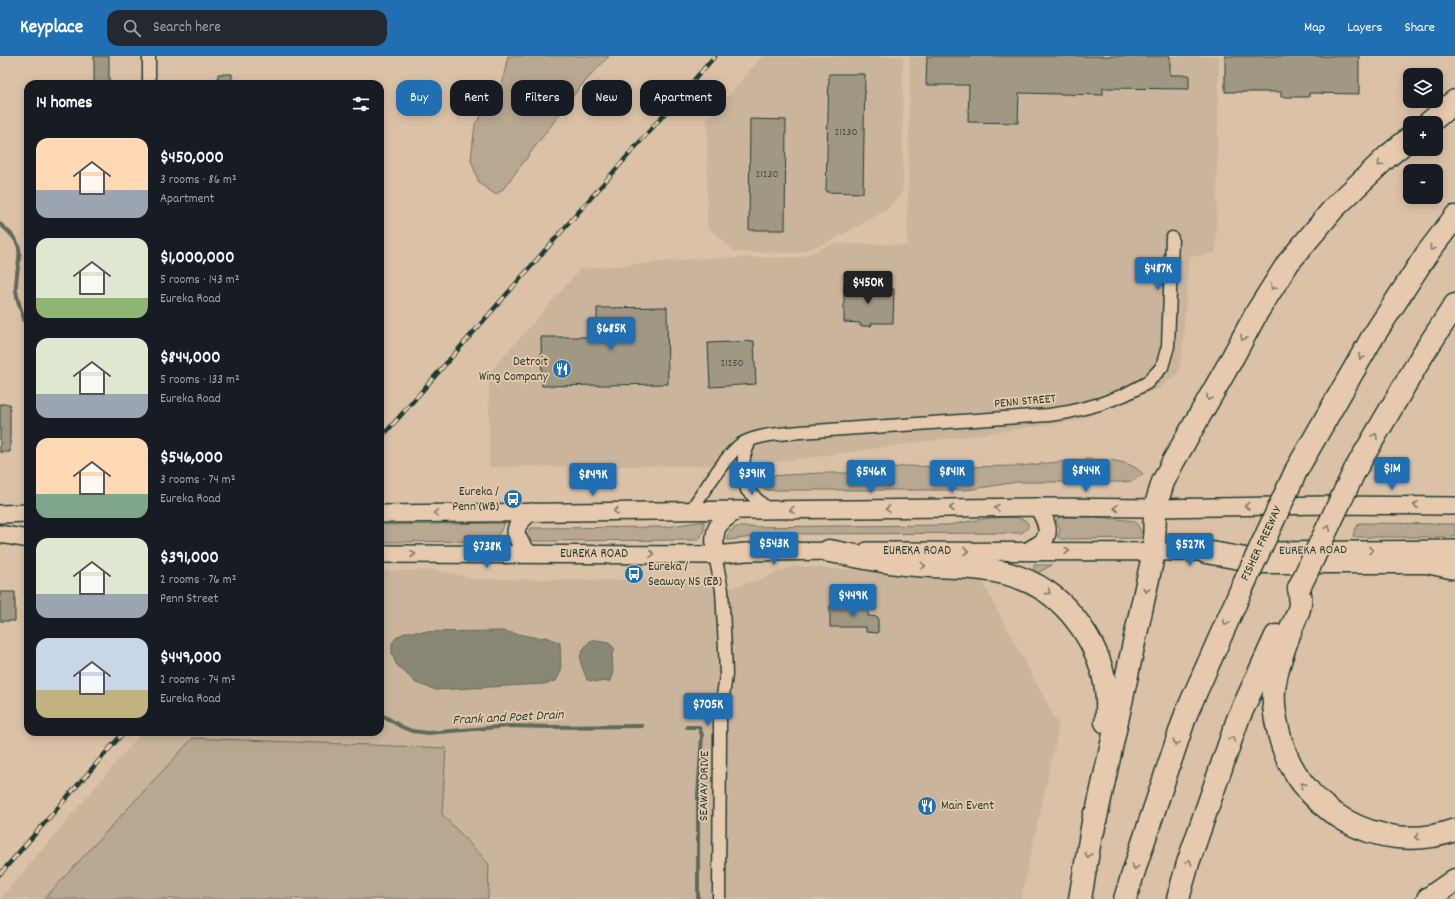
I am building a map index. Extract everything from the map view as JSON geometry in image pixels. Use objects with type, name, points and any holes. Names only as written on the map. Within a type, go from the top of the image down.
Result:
[{"type":"highway","points":[[1437,116],[1455,101]]},
{"type":"highway","points":[[1080,899],[1092,831],[1154,552],[1155,508],[1163,482],[1257,312],[1288,262],[1334,208],[1403,144]]},
{"type":"highway","name":"FISHER FREEWAY","points":[[1125,899],[1138,855],[1186,714],[1297,469],[1372,338],[1426,255],[1455,216]]},
{"type":"highway","points":[[1178,899],[1188,863],[1238,720],[1278,632],[1355,470],[1423,354],[1455,305]]},
{"type":"highway","points":[[829,551],[914,565],[982,569],[1007,573],[1030,581],[1048,591],[1061,604],[1086,634],[1094,650],[1106,683],[1108,699],[1107,715],[1092,831]]},
{"type":"highway","points":[[1206,552],[1262,562],[1427,562],[1455,568]]},
{"type":"highway","points":[[1299,588],[1301,604],[1281,656],[1274,691],[1275,718],[1280,741],[1289,764],[1298,779],[1308,792],[1335,815],[1372,832],[1410,838],[1432,836],[1455,830]]},
{"type":"highway","points":[[1428,899],[1455,880]]},
{"type":"main road","points":[[384,514],[1038,507],[1155,508],[1328,505],[1455,506]]},
{"type":"main road","points":[[1028,550],[1044,540],[1046,535],[1046,522],[1038,507]]},
{"type":"main road","points":[[715,555],[714,533],[719,522],[737,510]]},
{"type":"main road","points":[[529,554],[519,541],[516,530],[520,520],[531,512]]},
{"type":"main road","points":[[0,514],[24,513]]},
{"type":"main road","points":[[0,534],[24,538]]},
{"type":"main road","name":"EUREKA ROAD","points":[[384,554],[715,555],[746,552],[829,551],[1028,550],[1206,552],[1455,549]]},
{"type":"street","points":[[149,56],[149,80]]},
{"type":"street","name":"PENN STREET","points":[[691,510],[729,456],[742,443],[763,436],[800,432],[1049,415],[1069,412],[1100,404],[1124,395],[1147,383],[1162,367],[1168,346],[1172,238]]},
{"type":"street","points":[[750,440],[744,456],[743,473],[748,490],[768,510]]},
{"type":"street","name":"SEAWAY DRIVE","points":[[715,555],[722,590],[726,675],[720,717],[719,899]]},
{"type":"shaded area","points":[[508,56],[609,56],[587,80],[582,80],[582,85],[574,95],[574,80],[511,80],[511,116],[558,116],[504,188],[496,195],[479,183],[471,160],[475,124],[481,116],[503,116],[503,80]]},
{"type":"shaded area","points":[[765,56],[903,56],[903,191],[887,210],[831,241],[799,253],[735,252],[707,227],[707,120],[710,116],[726,116],[726,98],[760,59]]},
{"type":"shaded area","points":[[910,56],[1219,56],[1216,253],[1189,257],[1182,356],[1178,374],[1158,389],[1076,421],[756,465],[489,467],[489,373],[580,269],[704,258],[800,257],[834,243],[907,245]]},
{"type":"shaded area","points":[[1086,459],[1117,461],[1131,465],[1143,474],[1132,481],[1123,482],[1017,482],[967,490],[768,490],[759,487],[760,484],[756,482],[769,476],[821,473],[866,473],[905,466],[1021,466]]},
{"type":"shaded area","points":[[1060,517],[1097,517],[1135,521],[1144,538],[1062,539],[1058,537],[1060,528],[1056,521]]},
{"type":"shaded area","points":[[989,518],[1019,518],[1027,522],[1028,526],[1021,533],[779,534],[727,540],[730,532],[737,527],[948,525]]},
{"type":"shaded area","points":[[704,521],[704,530],[699,540],[531,541],[527,540],[525,536],[531,528],[666,527]]},
{"type":"shaded area","points":[[505,523],[498,535],[498,541],[384,542],[384,525]]},
{"type":"shaded area","points":[[1359,523],[1455,524],[1455,537],[1353,537],[1355,529]]},
{"type":"shaded area","points":[[1034,565],[1052,565],[1034,575]]},
{"type":"shaded area","points":[[793,566],[892,572],[901,577],[912,576],[920,573],[979,575],[1059,726],[1021,899],[0,899],[139,736],[384,736],[384,571],[436,570],[475,579],[684,580],[722,590],[755,581]]},
{"type":"shaded area","points":[[502,631],[538,638],[546,637],[560,643],[561,671],[556,681],[544,684],[436,690],[416,683],[396,664],[392,654],[392,643],[397,637],[406,632]]},
{"type":"shaded area","points":[[591,640],[609,643],[615,649],[612,655],[613,672],[610,681],[599,682],[587,680],[580,659],[583,651]]},
{"type":"shaded area","points":[[193,738],[446,748],[442,814],[489,864],[488,899],[44,899]]},
{"type":"building","points":[[94,56],[109,56],[109,80],[94,80]]},
{"type":"building","points":[[927,56],[1170,56],[1170,75],[1189,75],[1189,89],[1103,88],[1103,95],[1019,93],[1018,123],[968,122],[969,85],[926,85]]},
{"type":"building","points":[[1225,56],[1359,56],[1359,94],[1309,93],[1309,97],[1281,97],[1281,92],[1225,92]]},
{"type":"building","points":[[218,74],[232,74],[232,80],[218,80]]},
{"type":"building","points":[[829,74],[865,74],[863,193],[826,192]]},
{"type":"building","points":[[750,119],[786,120],[785,230],[749,230]]},
{"type":"building","points":[[844,285],[882,286],[882,288],[894,289],[893,323],[872,323],[871,326],[860,326],[860,323],[844,322]]},
{"type":"building","points":[[667,307],[668,384],[542,386],[541,337],[597,337],[597,308]]},
{"type":"building","points":[[754,341],[756,384],[710,387],[708,343]]},
{"type":"building","points":[[0,404],[10,404],[10,452],[0,452]]},
{"type":"building","points":[[0,592],[15,592],[15,621],[0,621]]},
{"type":"building","points":[[830,606],[868,606],[868,616],[878,617],[878,633],[866,632],[866,627],[830,627]]},
{"type":"waterway","name":"Frank and Poet Drain","points":[[0,224],[16,240],[19,247],[20,253],[16,293],[24,319]]},
{"type":"waterway","name":"Frank and Poet Drain","points":[[384,716],[412,731],[428,733],[509,726],[642,726]]},
{"type":"waterway","name":"Frank and Poet Drain","points":[[687,727],[699,727],[702,735],[698,796],[698,899]]},
{"type":"railway","points":[[384,434],[715,56]]},
{"type":"railway","points":[[0,874],[121,736]]},
{"type":"place","name":"Detroit Wing Company","points":[[562,369]]},
{"type":"place","name":"Eureka / Penn (WB)","points":[[513,499]]},
{"type":"place","name":"Eureka / Seaway NS (EB)","points":[[634,574]]},
{"type":"place","name":"Main Event","points":[[927,806]]}]
